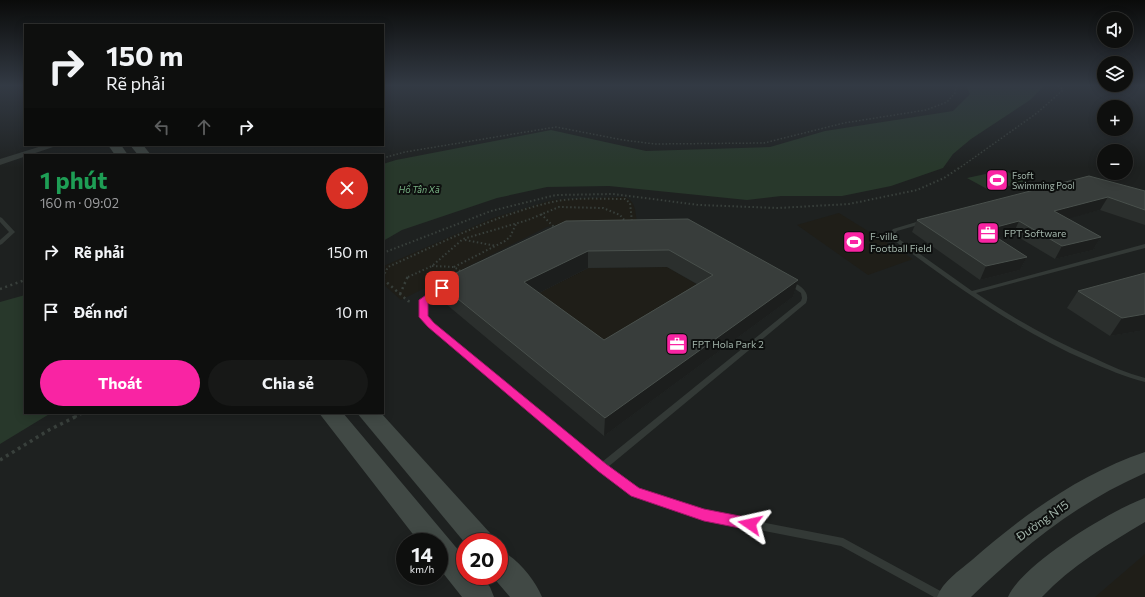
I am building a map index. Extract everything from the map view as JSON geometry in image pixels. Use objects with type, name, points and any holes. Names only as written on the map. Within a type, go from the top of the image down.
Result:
[{"type":"street","points":[[0,155],[31,146]]},
{"type":"street","points":[[25,154],[51,146]]},
{"type":"street","points":[[115,146],[121,154]]},
{"type":"street","points":[[137,146],[144,154]]},
{"type":"street","points":[[0,162],[24,154]]},
{"type":"street","points":[[331,414],[428,533]]},
{"type":"street","points":[[369,414],[473,533]]},
{"type":"street","name":"Đường N15","points":[[951,597],[1013,540],[1051,512],[1098,483],[1145,462]]},
{"type":"street","points":[[1022,597],[1041,578],[1092,539],[1145,509]]},
{"type":"street","points":[[448,558],[480,597]]},
{"type":"street","points":[[508,574],[528,597]]},
{"type":"lane","points":[[0,219],[12,232],[0,243]]},
{"type":"lane","points":[[928,221],[898,228],[892,234],[894,238],[971,293],[1052,344],[1113,369],[1145,380]]},
{"type":"lane","points":[[971,293],[1145,246]]},
{"type":"lane","points":[[467,275],[430,295],[424,300],[424,317],[431,325],[602,467],[635,492],[704,515],[843,542],[943,597]]},
{"type":"lane","points":[[602,467],[804,302],[806,297],[805,293],[783,279]]},
{"type":"path","points":[[384,158],[405,152],[556,127],[624,140],[655,144],[764,144],[844,123],[908,113]]},
{"type":"path","points":[[384,253],[491,211],[556,195],[613,194],[699,204],[778,208],[849,204],[917,190],[944,178],[1037,113]]},
{"type":"path","points":[[384,276],[388,267],[489,222],[561,201],[628,200],[630,203],[633,229]]},
{"type":"path","points":[[559,207],[561,201]]},
{"type":"path","points":[[400,294],[408,276],[432,266],[463,239],[517,223],[559,207],[603,208],[620,215],[629,224]]},
{"type":"path","points":[[541,214],[558,231]]},
{"type":"path","points":[[454,267],[496,246],[510,236],[517,223]]},
{"type":"path","points":[[463,239],[496,246]]},
{"type":"path","points":[[432,266],[454,267],[467,275]]},
{"type":"path","points":[[384,279],[408,301],[423,304]]},
{"type":"path","points":[[0,289],[24,280]]},
{"type":"path","points":[[0,460],[49,430],[81,414]]},
{"type":"shaded area","points":[[0,113],[24,113],[24,146],[384,146],[384,113],[1097,113],[1097,136],[1133,136],[1133,113],[1145,113],[1145,597],[0,597]]},
{"type":"shaded area","points":[[624,197],[633,204],[637,222],[568,223],[547,227],[401,300],[384,285],[384,266],[386,265],[493,218],[552,200]]},
{"type":"shaded area","name":"F-ville Football Field","points":[[839,213],[913,259],[868,275],[797,225]]},
{"type":"shaded area","points":[[667,267],[710,292],[603,358],[525,300],[588,268]]},
{"type":"shaded area","points":[[1145,554],[1145,597],[1095,597]]},
{"type":"water","name":"Hồ Tân Xã","points":[[941,113],[1011,113],[971,139],[953,154],[943,168],[891,186],[842,196],[781,196],[747,200],[609,186],[547,187],[497,198],[402,230],[384,240],[384,164],[396,160],[551,130],[646,151],[770,147],[825,131]]},
{"type":"water","name":"Fsoft Swimming Pool","points":[[1004,170],[1027,182],[989,190],[967,178]]},
{"type":"water","points":[[24,295],[24,414],[49,414],[0,444],[0,302]]},
{"type":"building","points":[[1089,176],[1097,178],[1097,180],[1104,180],[1145,191],[1145,210],[1108,197],[1054,211],[1101,237],[1062,246],[1019,221],[985,230],[1027,257],[986,266],[917,220]]},
{"type":"building","name":"FPT Hola Park 2","points":[[688,219],[798,280],[605,418],[437,282],[566,221]],"holes":[[[669,250],[713,275],[604,340],[524,282],[588,251]]]},
{"type":"building","points":[[1145,273],[1145,314],[1122,318],[1078,291]]},
{"type":"place","name":"Fsoft Swimming Pool","points":[[997,180]]},
{"type":"place","name":"FPT Software","points":[[988,233]]},
{"type":"place","name":"F-ville Football Field","points":[[854,242]]},
{"type":"place","name":"FPT Hola Park 2","points":[[677,344]]},
{"type":"route","points":[[442,288],[424,300],[422,309],[424,317],[431,325],[602,467],[635,492],[704,515],[750,524]]}]
